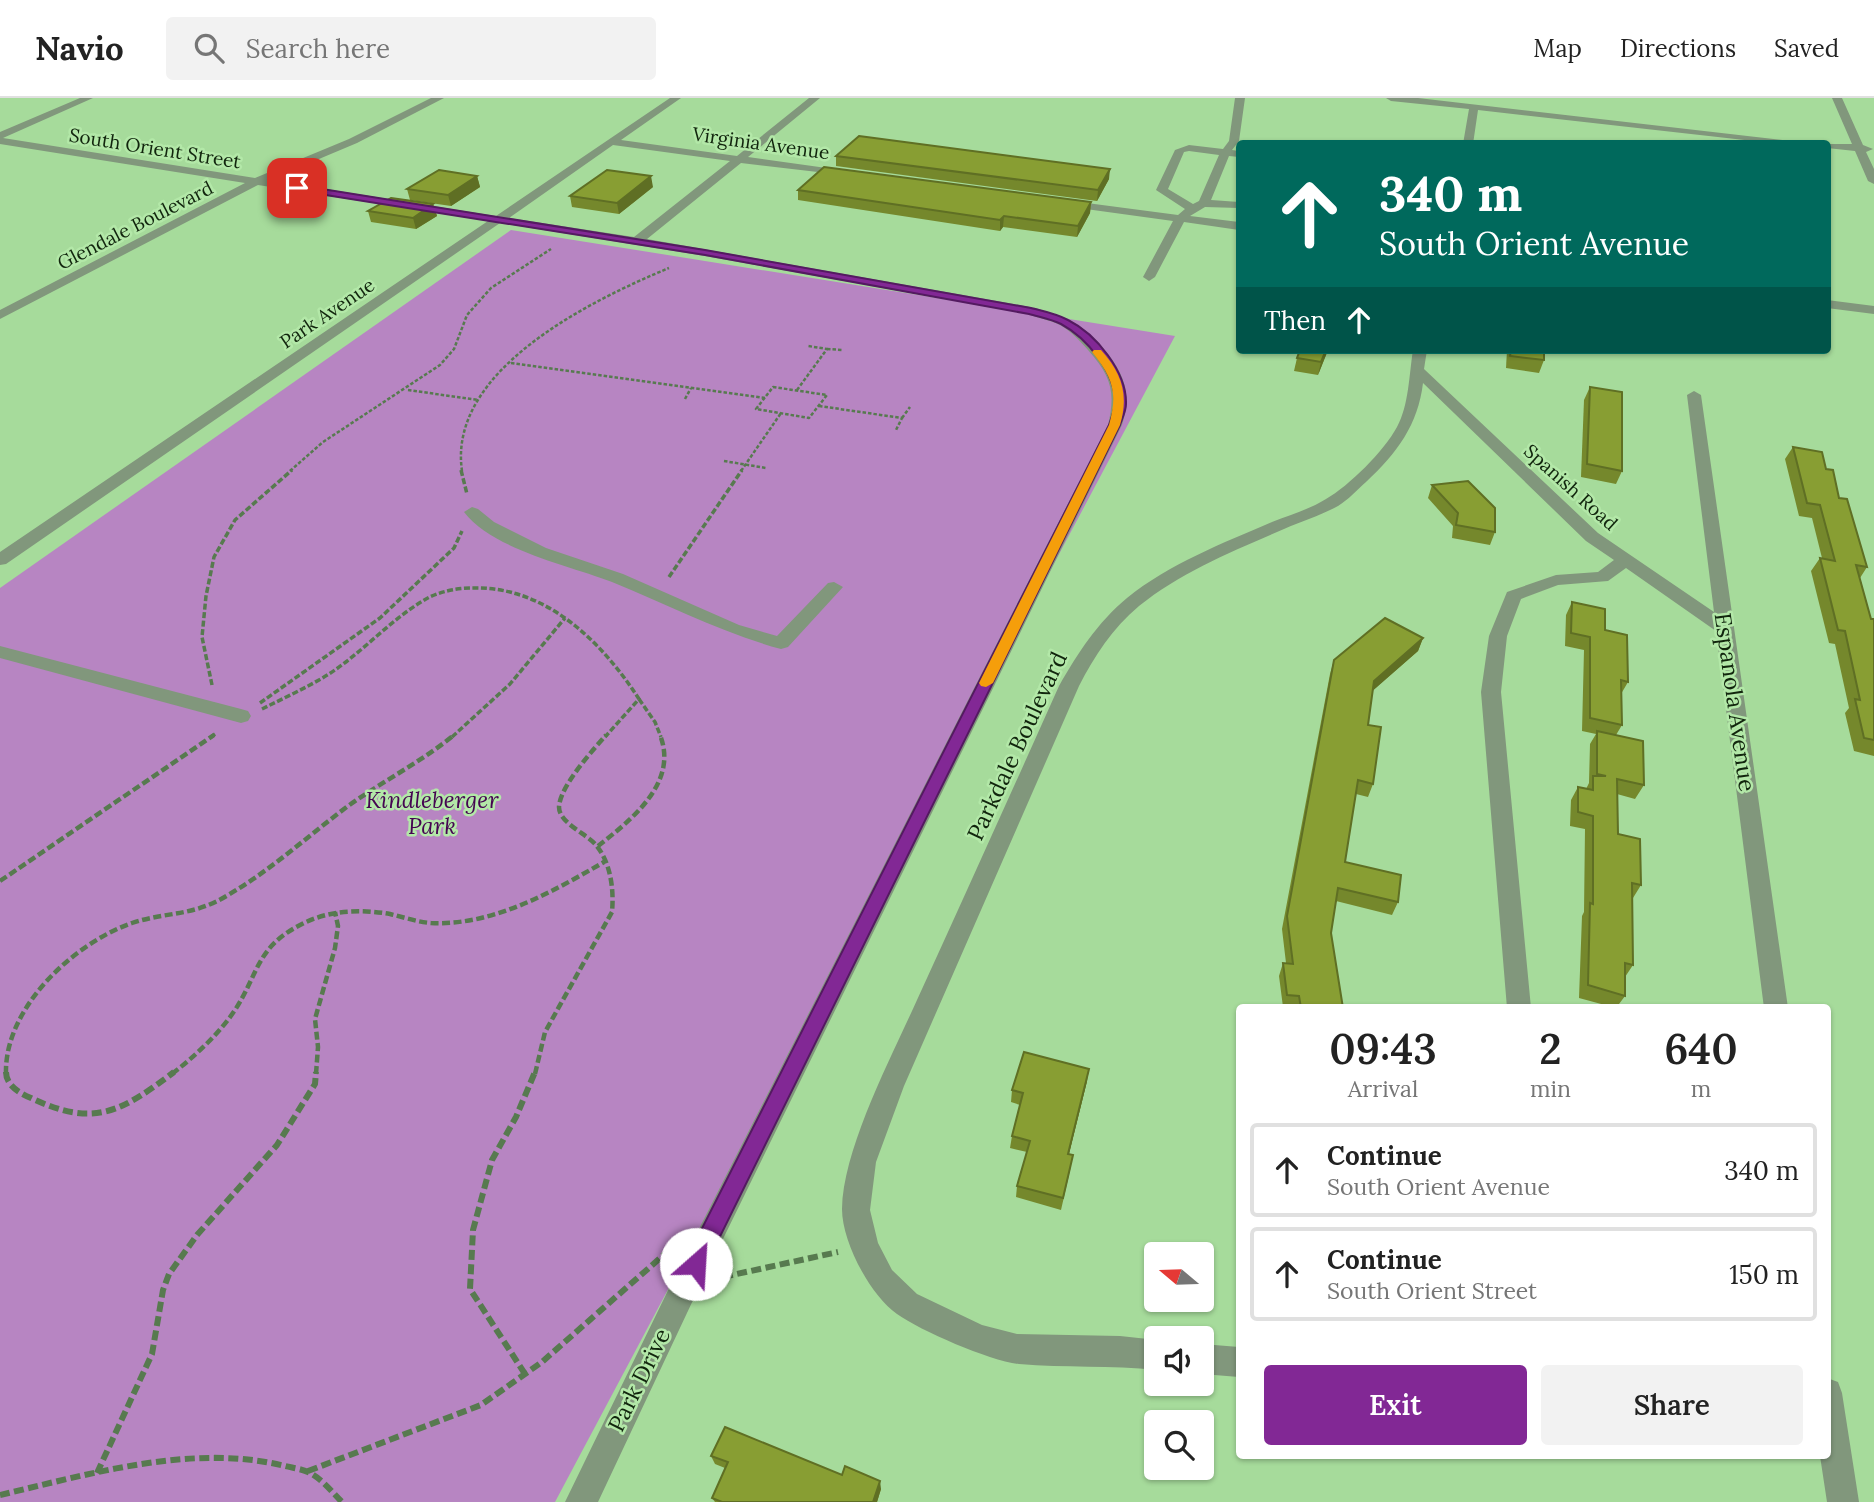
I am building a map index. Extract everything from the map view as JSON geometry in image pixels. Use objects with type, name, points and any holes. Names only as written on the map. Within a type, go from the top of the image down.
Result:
[{"type":"street","points":[[0,138],[88,98]]},
{"type":"street","name":"Glendale Boulevard","points":[[0,315],[257,181],[364,136],[439,98]]},
{"type":"street","name":"Park Avenue","points":[[0,560],[676,98]]},
{"type":"street","points":[[636,242],[816,98]]},
{"type":"street","points":[[1204,203],[1225,153],[1234,141],[1240,98]]},
{"type":"street","points":[[1391,98],[1776,140]]},
{"type":"street","points":[[1837,98],[1874,181]]},
{"type":"street","points":[[1469,140],[1474,107]]},
{"type":"street","name":"South Orient Street","points":[[0,138],[705,252]]},
{"type":"street","name":"Virginia Avenue","points":[[611,142],[863,176]]},
{"type":"street","points":[[1831,145],[1874,150]]},
{"type":"street","points":[[1190,207],[1162,190],[1180,150],[1189,148],[1236,154]]},
{"type":"street","points":[[1056,201],[1236,226]]},
{"type":"street","points":[[1149,277],[1181,218],[1190,207],[1204,203],[1236,205]]},
{"type":"street","name":"Park Drive","points":[[581,1502],[685,1286],[1115,425],[1120,405],[1118,385],[1107,363],[1080,333],[1064,322],[1031,311],[705,252]]},
{"type":"street","points":[[1831,305],[1874,310]]},
{"type":"street","name":"Spanish Road","points":[[1418,360],[1592,537],[1726,629]]},
{"type":"street","name":"Parkdale Boulevard","points":[[1144,1354],[1017,1349],[979,1339],[906,1304],[882,1280],[865,1246],[856,1210],[863,1162],[877,1124],[1069,686],[1092,644],[1129,605],[1174,575],[1333,502],[1340,496],[1399,435],[1409,415],[1418,360]]},
{"type":"street","name":"Espanola Avenue","points":[[1693,395],[1775,1004]]},
{"type":"street","points":[[472,512],[488,526],[540,552],[617,578],[733,629],[781,643],[834,587]]},
{"type":"street","points":[[1519,1004],[1490,692],[1498,636],[1513,596],[1556,580],[1602,577],[1624,561]]},
{"type":"street","points":[[0,652],[241,716]]},
{"type":"street","points":[[1214,1360],[1236,1362]]},
{"type":"street","points":[[1831,1446],[1843,1502]]},
{"type":"path","points":[[212,708],[212,677],[202,637],[203,619],[209,572],[222,541],[235,520],[324,442],[407,389],[447,358],[460,338],[467,315],[491,288],[579,233]]},
{"type":"path","points":[[0,881],[380,618],[454,548],[472,512],[460,470],[461,433],[478,400],[511,363],[561,322],[602,297],[705,252]]},
{"type":"path","points":[[808,346],[843,350]]},
{"type":"path","points":[[797,390],[827,349]]},
{"type":"path","points":[[511,363],[765,398]]},
{"type":"path","points":[[773,387],[827,395],[809,418],[756,409],[765,398],[773,387]]},
{"type":"path","points":[[685,399],[691,388]]},
{"type":"path","points":[[407,389],[478,400]]},
{"type":"path","points":[[818,406],[902,418]]},
{"type":"path","points":[[896,430],[910,407]]},
{"type":"path","points":[[656,595],[781,413]]},
{"type":"path","points":[[724,461],[766,468]]},
{"type":"path","points":[[241,716],[263,709],[329,674],[427,598],[440,592],[471,589],[511,593],[528,598],[565,618],[605,651],[651,713],[663,739],[665,765],[662,779],[653,797],[597,846]]},
{"type":"path","points":[[565,618],[519,676],[477,716],[401,774],[350,805],[249,884],[205,909],[134,922],[104,934],[60,966],[25,1002],[13,1021],[1,1061],[5,1078],[16,1090],[56,1110],[80,1116],[105,1113],[161,1082],[223,1026],[241,1000],[252,972],[289,931],[334,912],[349,909],[430,923],[489,914],[540,896],[604,862]]},
{"type":"path","points":[[525,1374],[470,1289],[473,1230],[492,1160],[536,1074],[545,1031],[612,912],[614,893],[597,846],[561,815],[559,805],[579,765],[639,699]]},
{"type":"path","points":[[97,1474],[152,1354],[163,1290],[169,1274],[197,1236],[277,1145],[315,1084],[318,1047],[315,1019],[335,948],[338,926],[334,912]]},
{"type":"path","points":[[308,1471],[481,1405],[525,1374],[677,1243]]},
{"type":"path","points":[[685,1286],[865,1246]]},
{"type":"path","points":[[0,1495],[97,1474],[193,1460],[251,1460],[308,1471],[342,1502]]},
{"type":"green space","name":"Kindleberger Park","points":[[511,230],[1175,336],[555,1502],[0,1502],[0,588]]},
{"type":"building","points":[[859,136],[1110,169],[1098,190],[836,156]]},
{"type":"building","points":[[824,167],[1091,202],[1078,226],[1004,216],[1000,220],[798,190]]},
{"type":"building","points":[[439,170],[477,176],[448,195],[407,189]]},
{"type":"building","points":[[607,170],[651,176],[617,203],[570,196]]},
{"type":"building","points":[[391,198],[433,204],[413,218],[368,211]]},
{"type":"building","points":[[1298,354],[1324,354],[1321,362],[1297,358]]},
{"type":"building","points":[[1544,354],[1544,360],[1510,356]]},
{"type":"building","points":[[1590,387],[1622,392],[1622,471],[1587,464]]},
{"type":"building","points":[[1793,447],[1822,452],[1826,469],[1833,470],[1839,498],[1847,499],[1867,567],[1856,565],[1871,619],[1874,619],[1874,740],[1864,738],[1855,699],[1860,700],[1845,631],[1838,630],[1820,558],[1835,561],[1820,505],[1807,503]]},
{"type":"building","points":[[1468,481],[1495,508],[1495,532],[1456,525],[1458,513],[1432,485]]},
{"type":"building","points":[[1572,602],[1605,609],[1605,630],[1627,635],[1628,682],[1621,680],[1622,725],[1590,718],[1590,637],[1571,633]]},
{"type":"building","points":[[1385,618],[1423,638],[1374,681],[1368,725],[1381,727],[1373,784],[1358,780],[1345,862],[1401,875],[1398,902],[1338,888],[1331,933],[1342,1004],[1300,1004],[1299,996],[1287,995],[1283,963],[1293,964],[1287,916],[1334,660]]},
{"type":"building","points":[[1597,731],[1643,741],[1644,785],[1617,779],[1618,834],[1640,839],[1641,885],[1632,883],[1633,965],[1625,963],[1625,996],[1588,985],[1590,903],[1593,904],[1593,816],[1578,812],[1578,787],[1593,790],[1593,776],[1606,776],[1597,774]]},
{"type":"building","points":[[1024,1052],[1089,1069],[1068,1154],[1073,1155],[1063,1198],[1017,1186],[1030,1141],[1012,1136],[1023,1093],[1012,1090]]},
{"type":"building","points":[[725,1427],[842,1475],[845,1466],[880,1481],[873,1502],[722,1502],[712,1498],[728,1462],[711,1456]]},
{"type":"slow traffic","points":[[986,683],[1115,425],[1120,405],[1118,385],[1114,373],[1097,352]]},
{"type":"route","points":[[297,188],[705,252],[1031,311],[1064,322],[1080,333],[1114,373],[1120,405],[1115,425],[696,1264]]}]
